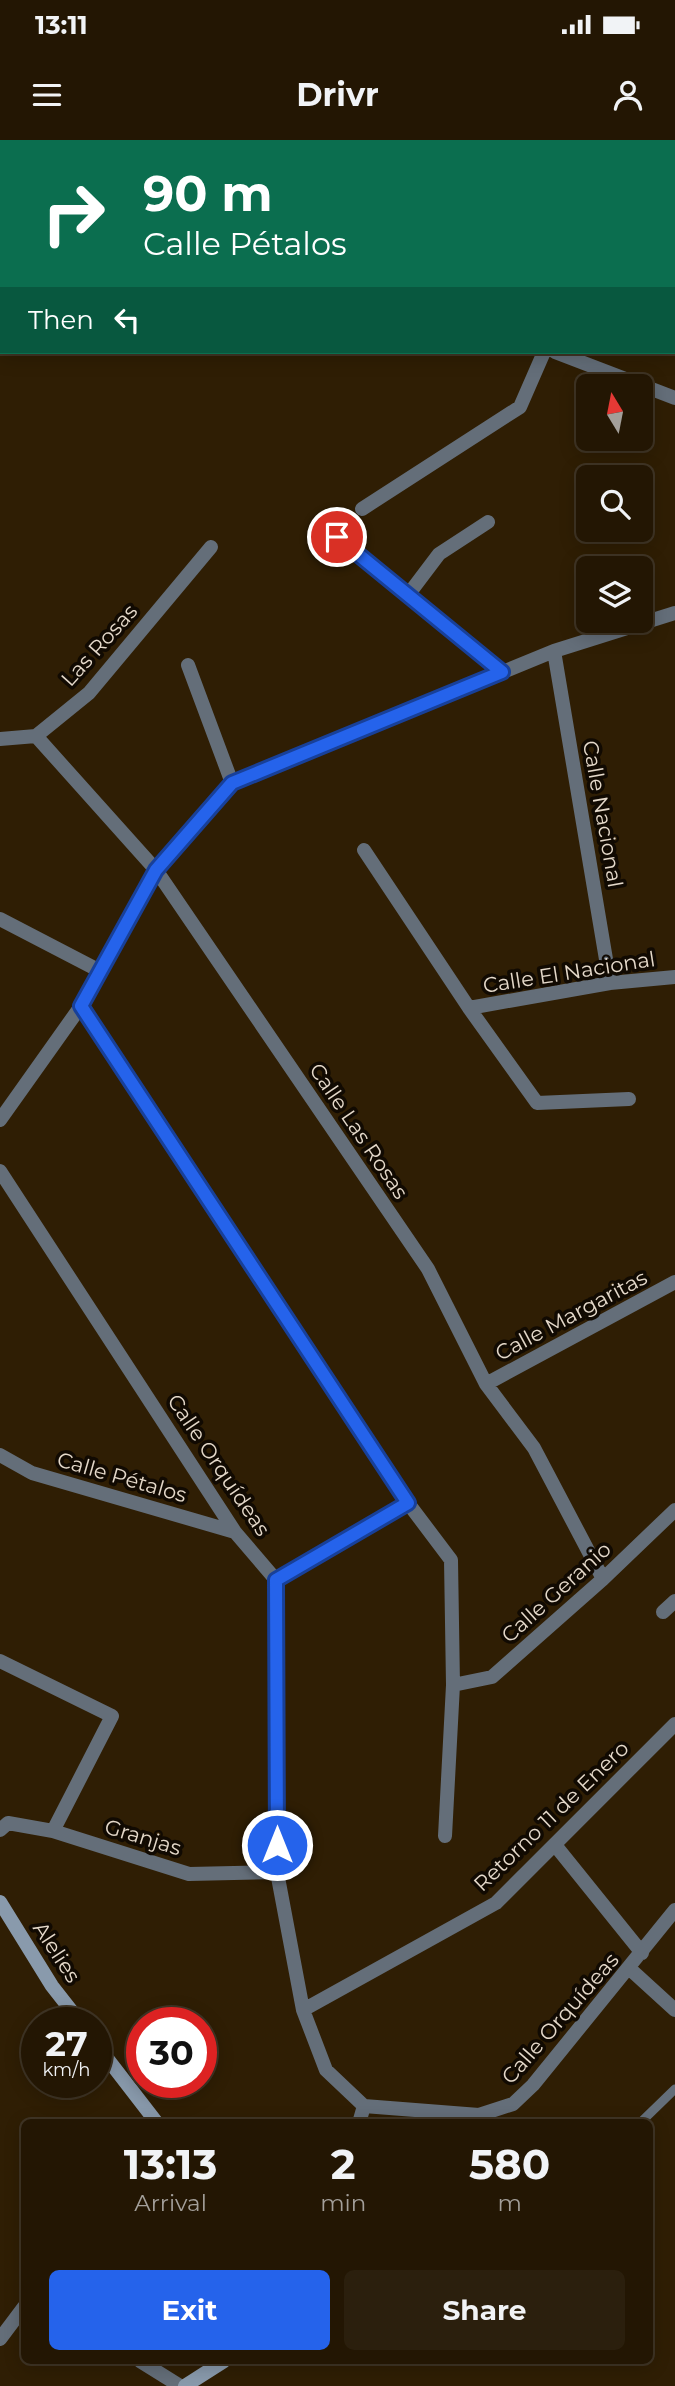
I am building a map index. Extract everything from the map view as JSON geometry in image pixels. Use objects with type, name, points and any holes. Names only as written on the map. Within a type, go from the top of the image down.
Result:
[{"type":"street","points":[[362,509],[520,407],[543,354]]},
{"type":"street","points":[[565,354],[675,398]]},
{"type":"street","points":[[408,595],[439,554],[488,522]]},
{"type":"street","points":[[337,537],[502,672]]},
{"type":"street","name":"Las Rosas","points":[[36,736],[89,693],[211,547]]},
{"type":"street","points":[[0,1120],[81,1006],[156,870],[232,783],[554,651],[675,614]]},
{"type":"street","name":"Calle Nacional","points":[[554,651],[610,983]]},
{"type":"street","points":[[188,665],[232,783]]},
{"type":"street","points":[[0,739],[36,736]]},
{"type":"street","name":"Calle Las Rosas","points":[[36,736],[156,870],[428,1269],[486,1384],[534,1448],[603,1579]]},
{"type":"street","points":[[363,850],[469,1009],[537,1103],[629,1099]]},
{"type":"street","points":[[0,919],[100,971]]},
{"type":"street","name":"Calle El Nacional","points":[[469,1009],[610,983],[675,977]]},
{"type":"street","points":[[81,1006],[408,1503],[451,1560],[453,1685],[445,1836]]},
{"type":"street","name":"Calle Orquídeas","points":[[0,1171],[235,1532],[276,1580]]},
{"type":"street","name":"Calle Margaritas","points":[[486,1384],[675,1282]]},
{"type":"street","name":"Calle Pétalos","points":[[0,1455],[32,1473],[235,1532]]},
{"type":"street","points":[[360,2119],[364,2106],[326,2070],[303,2010],[277,1872],[276,1580],[408,1503]]},
{"type":"street","name":"Calle Geranio","points":[[453,1685],[492,1677],[603,1579],[675,1510]]},
{"type":"street","points":[[663,1612],[675,1601]]},
{"type":"street","points":[[0,1661],[111,1716],[53,1831]]},
{"type":"street","name":"Retorno 11 de Enero","points":[[303,2010],[496,1903],[675,1724]]},
{"type":"street","name":"Granjas","points":[[0,1830],[8,1823],[53,1831],[189,1874],[277,1872]]},
{"type":"street","points":[[555,1845],[642,1953]]},
{"type":"street","name":"Alelies","points":[[0,1902],[68,2007]]},
{"type":"street","name":"Calle Orquídeas","points":[[364,2106],[479,2115],[513,2104],[533,2085],[630,1969],[675,1910]]},
{"type":"street","points":[[630,1969],[675,2010]]},
{"type":"street","points":[[112,2064],[154,2119]]},
{"type":"street","points":[[0,2339],[21,2311]]},
{"type":"street","points":[[145,2364],[182,2386],[219,2364]]},
{"type":"lane","points":[[644,2119],[675,2089]]},
{"type":"route","points":[[277,1845],[276,1580],[408,1503],[81,1006],[156,870],[232,783],[502,672],[337,537]]}]
